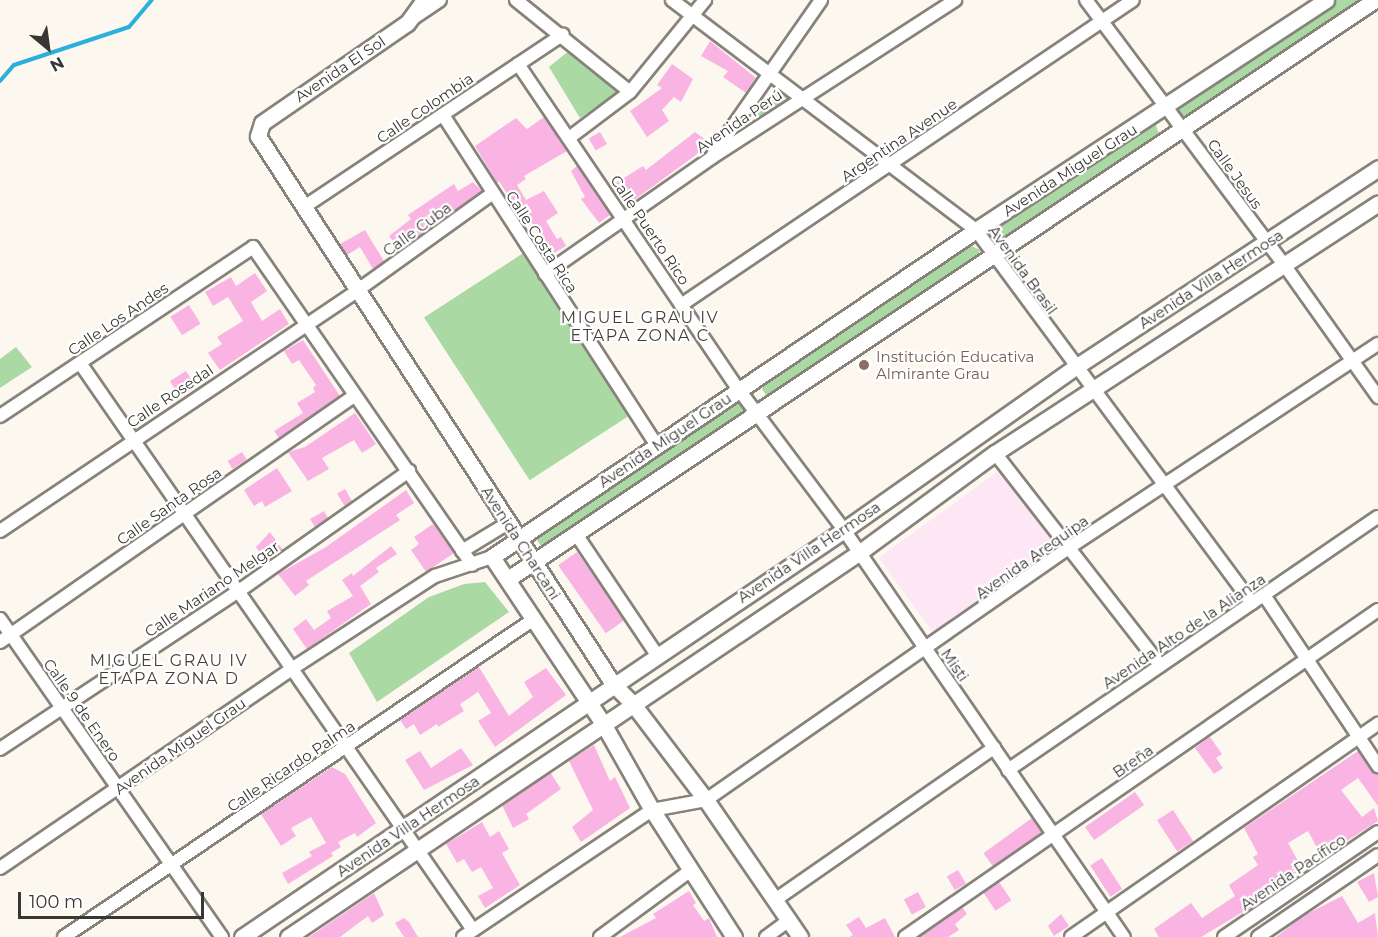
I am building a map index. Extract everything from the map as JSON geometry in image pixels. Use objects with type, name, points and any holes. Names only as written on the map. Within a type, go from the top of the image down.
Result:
[{"type":"street","name":"Avenida El Sol","points":[[258,136],[262,123],[407,23],[424,0]]},
{"type":"street","points":[[407,23],[440,0]]},
{"type":"street","points":[[516,0],[563,34],[630,93]]},
{"type":"street","name":"Avenida Brasil","points":[[672,0],[976,230],[1074,368],[1165,483],[1252,603]]},
{"type":"street","points":[[569,138],[630,93],[705,0]]},
{"type":"street","points":[[711,158],[821,0]]},
{"type":"street","points":[[934,14],[946,0]]},
{"type":"street","name":"Avenida Perú","points":[[545,274],[711,158],[955,0]]},
{"type":"street","name":"Calle Jesus","points":[[1086,0],[1286,266],[1378,397]]},
{"type":"street","name":"Argentina Avenue","points":[[681,305],[1133,0]]},
{"type":"street","name":"Avenida Miguel Grau","points":[[0,868],[290,670],[435,576],[492,557],[519,540],[976,230],[1168,107],[1326,0]]},
{"type":"street","name":"Avenida Miguel Grau","points":[[508,579],[993,252],[1184,129],[1375,0]]},
{"type":"street","name":"Calle Colombia","points":[[304,207],[563,34]]},
{"type":"street","name":"Calle Puerto Rico","points":[[518,64],[756,413]]},
{"type":"street","name":"Calle Costa Rica","points":[[443,114],[657,446]]},
{"type":"street","name":"Avenida Charcani","points":[[258,136],[613,684],[633,704],[706,800],[800,937]]},
{"type":"street","name":"Avenida Villa Hermosa","points":[[242,937],[404,830],[613,684],[844,530],[1074,368],[1268,243],[1378,168]]},
{"type":"street","name":"Calle Cuba","points":[[358,290],[493,193]]},
{"type":"street","name":"Avenida Villa Hermosa","points":[[288,937],[860,552],[995,453],[1091,388],[1286,266],[1378,203]]},
{"type":"street","name":"Calle Los Andes","points":[[0,416],[253,247],[306,325]]},
{"type":"street","name":"Calle Rosedal","points":[[0,531],[133,438],[358,290]]},
{"type":"street","points":[[306,325],[472,565]]},
{"type":"street","name":"Avenida Arequipa","points":[[706,800],[927,650],[1070,547],[1378,344]]},
{"type":"street","points":[[80,363],[290,670],[418,849],[468,934],[652,810],[706,800]]},
{"type":"street","name":"Calle Santa Rosa","points":[[5,638],[356,395]]},
{"type":"street","name":"Misti","points":[[756,413],[860,552],[1124,937]]},
{"type":"street","points":[[995,453],[1160,665]]},
{"type":"street","name":"Calle Mariano Melgar","points":[[0,749],[61,706],[237,593],[409,471]]},
{"type":"street","name":"Avenida Alto de la Alianza","points":[[1008,770],[1378,517]]},
{"type":"street","points":[[462,551],[508,523]]},
{"type":"street","points":[[576,534],[657,655]]},
{"type":"street","name":"Avenida Charcani","points":[[492,557],[604,725],[652,810],[734,937]]},
{"type":"street","points":[[1264,595],[1378,766]]},
{"type":"street","name":"Breña","points":[[905,937],[1378,610]]},
{"type":"street","name":"Calle 9 de Enero","points":[[0,619],[5,638],[61,706],[222,937]]},
{"type":"street","name":"Calle Ricardo Palma","points":[[64,937],[534,619]]},
{"type":"street","points":[[1071,937],[1378,724]]},
{"type":"street","points":[[774,900],[994,748]]},
{"type":"street","name":"Avenida Pacífico","points":[[1224,937],[1378,832]]},
{"type":"street","points":[[1258,937],[1378,855]]},
{"type":"street","points":[[600,937],[690,871]]},
{"type":"street","points":[[766,937],[788,921]]},
{"type":"shaded area","points":[[1001,469],[1057,547],[935,635],[879,558]]},
{"type":"green space","points":[[1334,0],[1365,0],[1190,119],[1184,118],[1178,110],[1181,104]]},
{"type":"green space","points":[[571,49],[621,90],[580,118],[549,67]]},
{"type":"green space","points":[[776,88],[793,101],[746,130]]},
{"type":"green space","points":[[1148,124],[1156,125],[1160,137],[1010,237],[1001,238],[997,232],[1001,223]]},
{"type":"green space","points":[[967,244],[980,250],[977,257],[773,395],[766,395],[762,389],[765,382]]},
{"type":"green space","points":[[528,250],[634,413],[530,480],[424,318]]},
{"type":"green space","points":[[16,347],[32,367],[0,388],[0,359]]},
{"type":"green space","points":[[732,403],[740,403],[744,408],[740,417],[548,547],[541,546],[537,540],[541,533]]},
{"type":"green space","points":[[485,582],[509,612],[377,702],[349,653],[429,597],[464,584]]},
{"type":"building","points":[[710,41],[756,78],[746,93],[723,77],[728,71],[701,56]]},
{"type":"building","points":[[672,64],[693,79],[681,102],[674,97],[662,110],[669,121],[647,137],[630,111],[662,88],[657,85]]},
{"type":"building","points":[[544,117],[567,151],[524,176],[526,179],[517,185],[526,200],[544,191],[558,213],[546,221],[557,239],[561,237],[566,246],[551,255],[520,204],[511,200],[499,181],[497,183],[475,146],[516,118],[527,129]]},
{"type":"building","points":[[600,132],[607,144],[596,151],[589,138]]},
{"type":"building","points":[[695,132],[707,141],[696,155],[630,203],[616,183],[643,166],[646,170]]},
{"type":"building","points":[[577,166],[610,215],[599,223],[581,199],[585,197],[571,171]]},
{"type":"building","points":[[473,182],[482,191],[400,250],[389,236],[411,219],[408,215],[454,184],[458,191]]},
{"type":"building","points":[[365,230],[384,261],[373,269],[360,247],[347,255],[340,244]]},
{"type":"building","points":[[255,273],[267,291],[251,302],[262,321],[280,309],[289,324],[220,370],[208,353],[222,344],[217,337],[243,321],[228,297],[213,306],[205,292],[231,277],[236,286]]},
{"type":"building","points":[[189,305],[201,324],[182,335],[170,317]]},
{"type":"building","points":[[303,340],[340,396],[279,438],[274,431],[303,413],[297,403],[315,392],[313,388],[316,385],[299,360],[292,364],[284,351]]},
{"type":"building","points":[[186,371],[196,387],[180,397],[170,381]]},
{"type":"building","points":[[355,413],[376,444],[362,453],[354,440],[322,458],[329,469],[308,481],[288,452],[305,447]]},
{"type":"building","points":[[242,452],[247,460],[232,469],[228,461]]},
{"type":"building","points":[[277,468],[292,491],[265,507],[262,501],[254,506],[244,490]]},
{"type":"building","points":[[345,489],[352,501],[344,506],[337,494]]},
{"type":"building","points":[[406,490],[414,503],[396,515],[400,520],[306,581],[309,585],[295,596],[278,574],[326,547]]},
{"type":"building","points":[[324,511],[328,518],[315,527],[310,519]]},
{"type":"building","points":[[433,524],[454,553],[426,572],[411,550],[419,544],[414,537]]},
{"type":"building","points":[[270,532],[283,550],[266,562],[256,547]]},
{"type":"building","points":[[391,546],[397,554],[376,568],[379,572],[360,586],[371,604],[307,649],[293,629],[306,619],[314,630],[331,618],[327,611],[353,596],[342,580],[352,573],[353,576]]},
{"type":"building","points":[[577,552],[625,620],[606,633],[558,565]]},
{"type":"building","points":[[479,667],[509,716],[533,697],[524,682],[546,668],[566,695],[495,747],[478,721],[491,713],[478,692],[460,704],[464,711],[438,727],[437,724],[420,735],[414,724],[406,729],[400,720]]},
{"type":"building","points":[[1210,737],[1222,754],[1216,758],[1223,768],[1214,774],[1195,748]]},
{"type":"building","points":[[594,745],[610,781],[615,777],[630,808],[581,842],[572,827],[593,810],[569,761]]},
{"type":"building","points":[[461,748],[473,765],[424,790],[405,760],[420,751],[431,768]]},
{"type":"building","points":[[1358,751],[1378,774],[1378,806],[1358,778],[1341,790],[1362,817],[1374,808],[1378,821],[1322,857],[1308,831],[1288,843],[1302,868],[1258,903],[1201,937],[1159,937],[1154,929],[1191,903],[1202,918],[1235,896],[1229,885],[1258,865],[1253,857],[1258,854],[1244,828]]},
{"type":"building","points":[[332,767],[345,774],[376,823],[357,837],[355,833],[338,842],[341,847],[331,853],[333,856],[288,884],[282,873],[312,856],[309,852],[326,843],[311,817],[291,828],[296,836],[281,846],[261,814]]},
{"type":"building","points":[[550,772],[561,789],[526,814],[529,819],[513,828],[502,805]]},
{"type":"building","points":[[1135,792],[1144,805],[1094,840],[1085,827]]},
{"type":"building","points":[[1173,810],[1193,841],[1177,851],[1157,820]]},
{"type":"building","points":[[1032,818],[1042,832],[993,867],[983,853]]},
{"type":"building","points":[[482,822],[490,837],[499,831],[509,849],[502,853],[520,885],[485,908],[478,896],[493,888],[481,867],[472,872],[464,859],[457,863],[446,844]]},
{"type":"building","points":[[1102,858],[1122,889],[1110,897],[1090,866]]},
{"type":"building","points":[[958,870],[966,884],[955,890],[947,876]]},
{"type":"building","points":[[1374,873],[1378,897],[1369,902],[1357,882]]},
{"type":"building","points":[[999,882],[1011,900],[996,911],[983,893]]},
{"type":"building","points":[[689,891],[696,903],[693,905],[704,921],[709,918],[717,937],[620,937],[656,918],[653,914]]},
{"type":"building","points":[[918,892],[926,907],[912,915],[904,900]]},
{"type":"building","points":[[374,893],[384,915],[372,923],[368,916],[340,937],[309,937]]},
{"type":"building","points":[[1342,896],[1358,923],[1375,913],[1378,937],[1276,937],[1303,916]]},
{"type":"building","points":[[962,907],[967,914],[955,924],[959,930],[948,937],[920,937]]},
{"type":"building","points":[[1061,914],[1069,926],[1054,936],[1048,926]]},
{"type":"building","points":[[859,917],[866,928],[885,918],[895,937],[849,937],[853,935],[846,925]]},
{"type":"building","points":[[404,918],[418,937],[404,937],[395,923]]},
{"type":"waterway","points":[[0,81],[14,65],[129,27],[152,0]]},
{"type":"place","name":"Institución Educativa Almirante Grau","points":[[864,365]]},
{"type":"district","name":"MIGUEL GRAU IV ETAPA ZONA C","points":[[640,327]]},
{"type":"district","name":"MIGUEL GRAU IV ETAPA ZONA D","points":[[169,670]]}]
